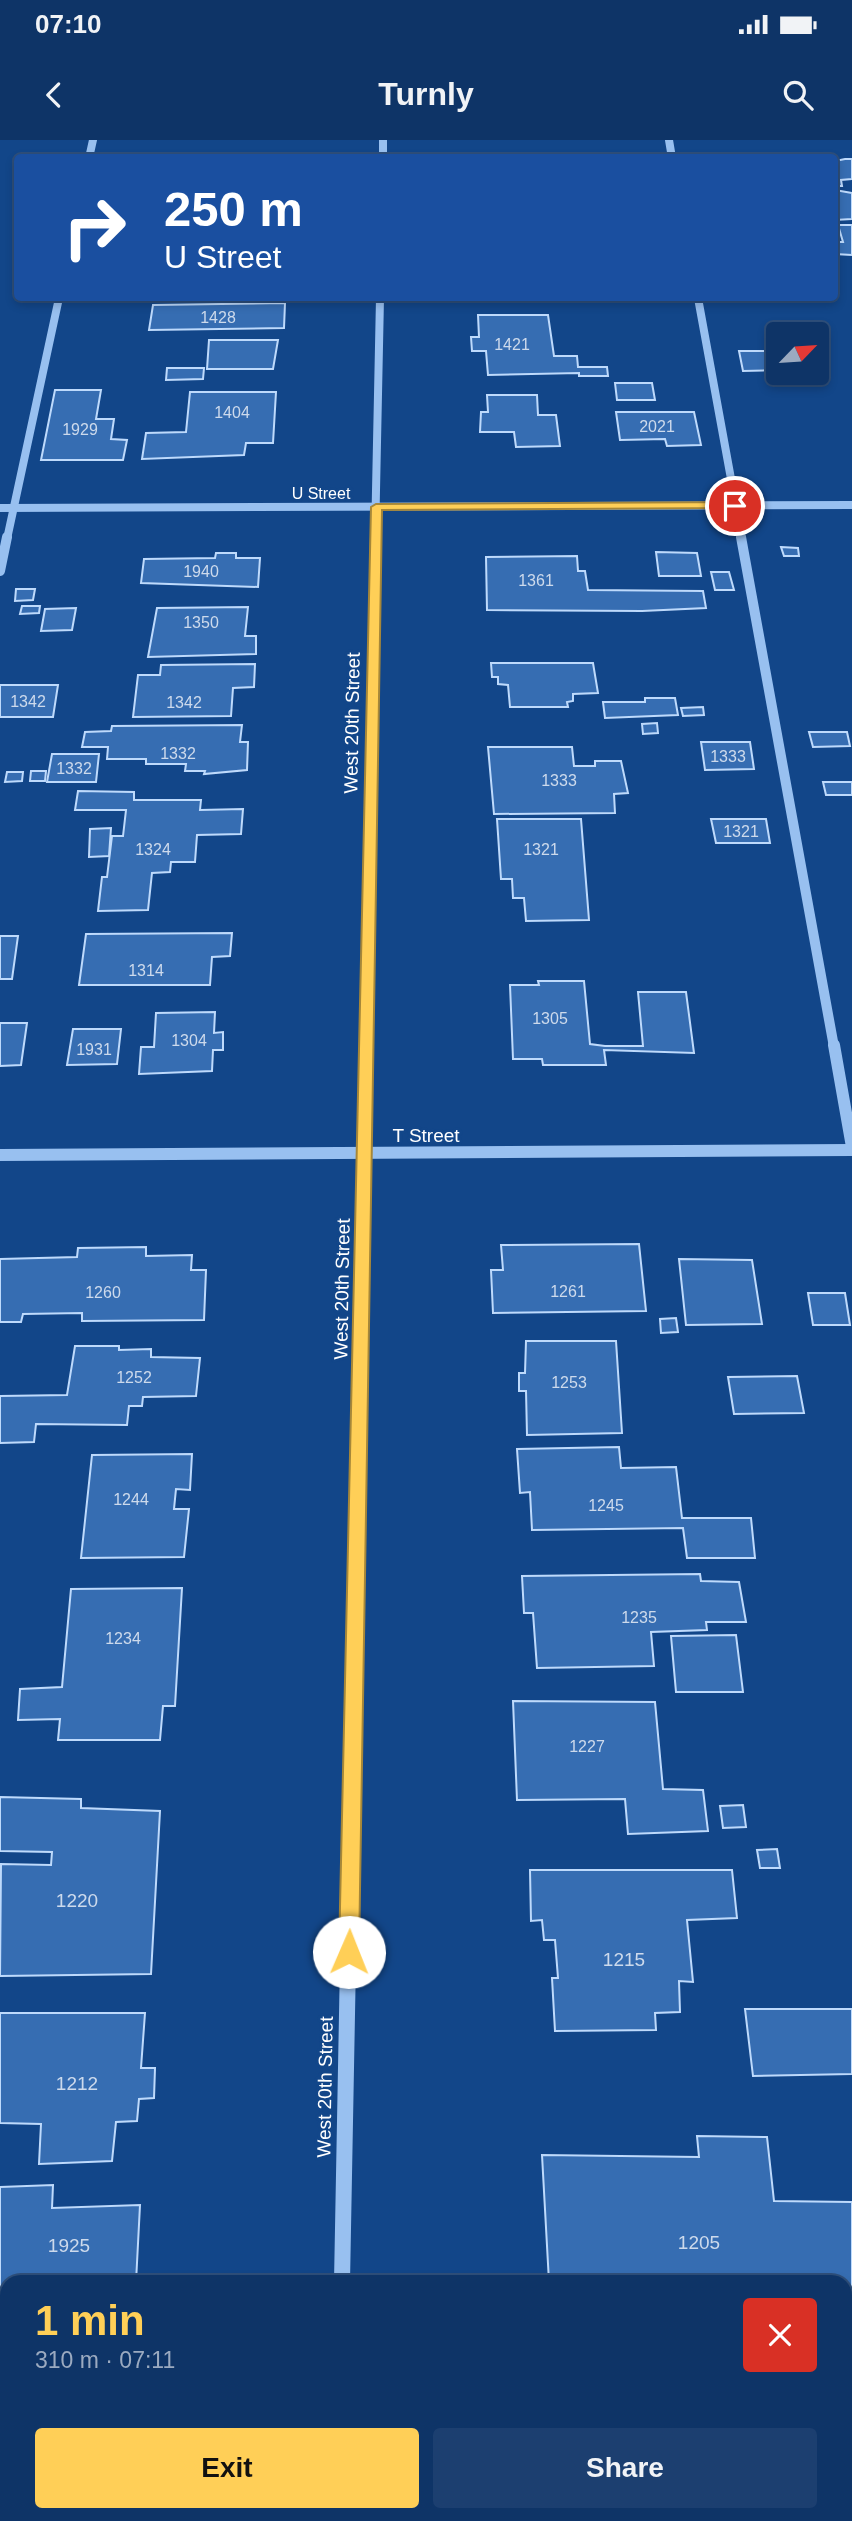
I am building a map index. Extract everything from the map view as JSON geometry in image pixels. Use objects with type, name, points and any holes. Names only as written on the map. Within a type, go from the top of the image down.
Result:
[{"type":"street","points":[[0,571],[58,301]]},
{"type":"street","name":"West 20th Street","points":[[342,2275],[366,1153],[380,301]]},
{"type":"street","points":[[699,301],[852,1149]]},
{"type":"street","name":"U Street","points":[[0,508],[852,505]]},
{"type":"street","name":"T Street","points":[[0,1155],[852,1149]]},
{"type":"building","points":[[852,159],[852,179],[841,180],[842,186],[838,186],[838,160]]},
{"type":"building","points":[[838,191],[852,193],[852,219],[838,220]]},
{"type":"building","points":[[838,225],[852,225],[852,255],[838,254],[838,242],[843,242]]},
{"type":"building","points":[[285,303],[284,328],[149,330],[153,305]]},
{"type":"building","points":[[478,315],[548,315],[554,356],[577,356],[578,367],[607,367],[608,376],[579,376],[579,373],[488,375],[486,351],[472,351],[471,337],[479,337]]},
{"type":"building","points":[[209,340],[278,340],[273,369],[207,369]]},
{"type":"building","points":[[739,351],[766,351],[766,370],[743,371]]},
{"type":"building","points":[[167,368],[204,368],[203,379],[166,380]]},
{"type":"building","points":[[615,383],[652,383],[655,400],[617,400]]},
{"type":"building","points":[[55,390],[101,390],[96,419],[114,419],[111,439],[127,440],[123,460],[41,460]]},
{"type":"building","points":[[190,392],[276,392],[273,443],[246,443],[244,455],[142,459],[146,433],[186,432]]},
{"type":"building","points":[[487,395],[537,395],[538,415],[556,415],[560,446],[516,447],[514,432],[480,432],[481,412],[488,412]]},
{"type":"building","points":[[616,412],[694,412],[701,445],[667,446],[665,439],[620,440]]},
{"type":"building","points":[[781,547],[798,548],[799,556],[784,556]]},
{"type":"building","points":[[656,552],[697,553],[701,576],[659,576]]},
{"type":"building","points":[[216,553],[236,553],[236,558],[260,558],[258,587],[141,583],[144,559],[215,558]]},
{"type":"building","points":[[577,556],[578,571],[585,571],[588,590],[703,591],[706,608],[642,611],[487,610],[486,557]]},
{"type":"building","points":[[711,572],[729,572],[734,590],[715,590]]},
{"type":"building","points":[[16,589],[35,589],[33,600],[15,601]]},
{"type":"building","points":[[22,606],[40,606],[39,613],[20,614]]},
{"type":"building","points":[[248,607],[245,636],[256,636],[256,654],[148,657],[157,608]]},
{"type":"building","points":[[76,608],[72,630],[41,631],[45,609]]},
{"type":"building","points":[[491,663],[593,663],[598,693],[573,694],[573,701],[567,702],[568,707],[510,707],[508,685],[498,684],[498,677],[492,677]]},
{"type":"building","points":[[255,664],[254,687],[233,688],[231,716],[133,717],[138,675],[160,675],[161,665]]},
{"type":"building","points":[[0,685],[58,685],[53,717],[0,717]]},
{"type":"building","points":[[645,698],[675,698],[678,715],[605,718],[603,702],[645,702]]},
{"type":"building","points":[[703,707],[704,715],[683,716],[681,708]]},
{"type":"building","points":[[657,723],[658,733],[643,734],[642,724]]},
{"type":"building","points":[[242,725],[240,742],[248,742],[247,770],[204,774],[205,771],[185,771],[186,764],[146,764],[146,759],[107,759],[108,747],[82,747],[85,732],[111,731],[112,726]]},
{"type":"building","points":[[809,732],[847,732],[850,746],[813,747]]},
{"type":"building","points":[[701,742],[750,742],[754,769],[705,770]]},
{"type":"building","points":[[488,747],[572,747],[574,766],[595,766],[595,761],[621,761],[628,793],[614,794],[615,813],[494,814]]},
{"type":"building","points":[[52,754],[99,754],[96,782],[47,782]]},
{"type":"building","points":[[31,771],[46,771],[45,781],[30,781]]},
{"type":"building","points":[[7,772],[23,772],[22,781],[5,782]]},
{"type":"building","points":[[823,782],[852,782],[852,795],[826,795]]},
{"type":"building","points":[[78,791],[134,792],[134,800],[201,800],[200,810],[243,809],[241,834],[197,835],[195,862],[171,862],[170,872],[152,873],[148,910],[98,911],[102,877],[107,877],[112,836],[123,836],[126,810],[75,810]]},
{"type":"building","points":[[497,819],[581,819],[589,920],[526,921],[524,898],[513,898],[512,879],[501,879]]},
{"type":"building","points":[[711,819],[766,819],[770,843],[716,843]]},
{"type":"building","points":[[111,828],[109,856],[89,857],[90,829]]},
{"type":"building","points":[[232,933],[230,956],[212,957],[210,985],[79,985],[86,934]]},
{"type":"building","points":[[0,936],[18,936],[12,979],[0,979]]},
{"type":"building","points":[[538,981],[584,981],[590,1044],[605,1046],[643,1046],[638,992],[686,992],[694,1053],[604,1050],[606,1065],[543,1065],[542,1059],[513,1059],[510,985],[539,985]]},
{"type":"building","points":[[215,1012],[214,1033],[223,1032],[223,1050],[213,1050],[212,1071],[139,1074],[141,1047],[154,1047],[156,1013]]},
{"type":"building","points":[[0,1023],[27,1023],[21,1065],[0,1066]]},
{"type":"building","points":[[73,1029],[121,1029],[117,1064],[67,1065]]},
{"type":"building","points":[[639,1244],[646,1311],[493,1313],[491,1270],[503,1270],[501,1245]]},
{"type":"building","points":[[146,1247],[146,1256],[192,1255],[191,1270],[206,1270],[204,1320],[82,1321],[82,1313],[23,1314],[21,1322],[0,1322],[0,1259],[77,1257],[78,1248]]},
{"type":"building","points":[[679,1259],[752,1260],[762,1324],[686,1325]]},
{"type":"building","points":[[808,1293],[845,1293],[850,1325],[813,1325]]},
{"type":"building","points":[[676,1318],[678,1332],[661,1333],[660,1319]]},
{"type":"building","points":[[526,1341],[616,1341],[622,1433],[527,1435],[526,1391],[519,1391],[519,1373],[525,1373]]},
{"type":"building","points":[[75,1346],[119,1346],[119,1350],[151,1349],[151,1357],[200,1358],[196,1396],[143,1397],[142,1406],[129,1406],[127,1425],[36,1424],[34,1442],[0,1443],[0,1396],[67,1395]]},
{"type":"building","points":[[797,1376],[804,1413],[734,1414],[728,1377]]},
{"type":"building","points":[[619,1447],[621,1468],[676,1467],[682,1518],[751,1518],[755,1558],[687,1558],[683,1528],[532,1530],[530,1492],[520,1493],[517,1449]]},
{"type":"building","points":[[192,1454],[190,1490],[176,1489],[174,1509],[189,1509],[184,1557],[81,1558],[92,1455]]},
{"type":"building","points":[[700,1574],[701,1581],[739,1582],[746,1622],[706,1622],[707,1630],[651,1632],[654,1666],[537,1668],[533,1613],[524,1613],[522,1576]]},
{"type":"building","points":[[182,1588],[175,1706],[163,1706],[160,1740],[58,1740],[60,1719],[18,1720],[20,1689],[62,1687],[71,1589]]},
{"type":"building","points":[[736,1635],[743,1692],[676,1692],[671,1636]]},
{"type":"building","points":[[513,1701],[655,1702],[663,1789],[703,1790],[708,1831],[628,1834],[625,1799],[517,1800]]},
{"type":"building","points":[[0,1797],[81,1799],[81,1808],[160,1811],[151,1974],[0,1976],[1,1864],[51,1865],[52,1852],[0,1851]]},
{"type":"building","points":[[743,1805],[746,1827],[723,1828],[720,1806]]},
{"type":"building","points":[[777,1849],[780,1868],[760,1868],[757,1850]]},
{"type":"building","points":[[530,1870],[732,1870],[737,1918],[687,1920],[693,1982],[679,1981],[680,2012],[655,2013],[656,2030],[555,2031],[552,1978],[558,1978],[555,1940],[544,1940],[542,1920],[531,1921]]},
{"type":"building","points":[[745,2009],[852,2009],[852,2074],[753,2076]]},
{"type":"building","points":[[0,2013],[145,2013],[141,2068],[155,2068],[154,2098],[139,2099],[137,2121],[116,2122],[112,2161],[39,2164],[41,2124],[0,2123]]},
{"type":"building","points":[[697,2136],[767,2137],[774,2201],[852,2202],[852,2275],[549,2275],[542,2155],[699,2157]]},
{"type":"building","points":[[53,2185],[52,2208],[140,2205],[136,2275],[0,2275],[0,2187]]},
{"type":"route","points":[[349,1952],[376,507],[735,506]]}]
